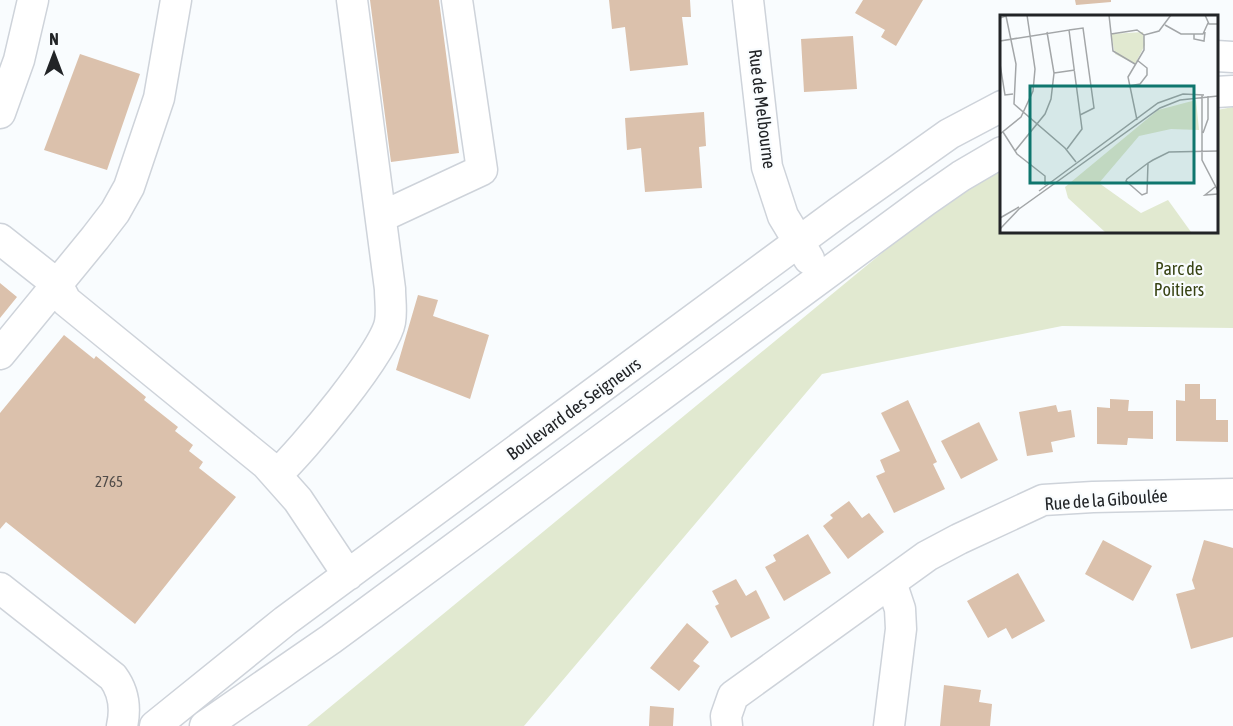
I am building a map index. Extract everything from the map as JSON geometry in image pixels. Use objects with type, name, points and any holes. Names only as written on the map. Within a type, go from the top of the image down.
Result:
[{"type":"street","points":[[0,113],[19,60],[33,0]]},
{"type":"street","points":[[0,354],[115,212],[129,187],[159,98],[176,0]]},
{"type":"street","points":[[277,474],[324,420],[381,345],[390,323],[390,289],[352,0]]},
{"type":"street","points":[[381,217],[482,170],[457,0]]},
{"type":"street","name":"Rue de Melbourne","points":[[748,0],[767,167],[783,216],[821,277]]},
{"type":"street","points":[[1218,56],[1233,57]]},
{"type":"street","points":[[1218,92],[1233,91]]},
{"type":"street","name":"Boulevard des Seigneurs","points":[[155,726],[250,647],[798,243],[929,148],[964,125],[1000,107]]},
{"type":"street","points":[[205,726],[332,639],[947,185],[1000,153]]},
{"type":"street","points":[[0,238],[57,284],[66,301],[256,454],[277,474],[298,500],[348,576]]},
{"type":"street","name":"Rue de la Giboulée","points":[[727,726],[726,716],[733,696],[927,556],[1043,500],[1233,494]]},
{"type":"street","points":[[889,726],[901,629],[900,609],[891,582]]},
{"type":"street","points":[[0,588],[113,677],[122,693],[124,711],[122,726]]},
{"type":"green space","name":"Parc de Poitiers","points":[[1233,107],[1233,328],[1062,326],[822,374],[524,726],[307,726],[967,183],[1000,169],[1000,232],[1218,232],[1218,110]]},
{"type":"building","points":[[370,0],[439,0],[459,153],[391,162]]},
{"type":"building","points":[[609,0],[690,0],[691,17],[682,17],[688,65],[630,71],[625,27],[612,29]]},
{"type":"building","points":[[863,0],[923,0],[896,46],[881,37],[885,30],[855,13]]},
{"type":"building","points":[[1075,0],[1111,0],[1111,2],[1076,5]]},
{"type":"building","points":[[853,36],[857,89],[804,92],[801,39]]},
{"type":"building","points":[[80,54],[140,74],[107,170],[44,150]]},
{"type":"building","points":[[704,112],[706,146],[699,147],[702,188],[645,192],[641,148],[627,150],[625,118]]},
{"type":"building","points":[[0,283],[17,297],[0,318]]},
{"type":"building","points":[[418,295],[438,300],[433,316],[489,335],[470,399],[396,370]]},
{"type":"building","points":[[64,335],[94,359],[96,356],[146,397],[144,400],[178,427],[175,431],[193,445],[189,451],[203,462],[199,468],[236,497],[135,624],[6,522],[0,529],[0,413]]},
{"type":"building","points":[[1185,384],[1200,384],[1200,399],[1216,399],[1216,420],[1228,420],[1228,442],[1176,441],[1176,400],[1185,401]]},
{"type":"building","points":[[1110,399],[1129,400],[1128,411],[1153,411],[1153,439],[1128,438],[1127,445],[1097,444],[1097,407],[1110,408]]},
{"type":"building","points":[[908,400],[937,462],[933,464],[945,489],[894,513],[876,476],[885,472],[880,460],[900,451],[881,413]]},
{"type":"building","points":[[1056,405],[1058,412],[1071,410],[1075,437],[1051,442],[1053,452],[1027,456],[1019,412]]},
{"type":"building","points":[[979,422],[998,460],[961,479],[941,441]]},
{"type":"building","points":[[849,501],[862,518],[869,513],[884,532],[848,559],[823,526],[833,518],[830,515]]},
{"type":"building","points":[[808,534],[831,573],[784,601],[765,567],[776,561],[773,555]]},
{"type":"building","points":[[1103,540],[1152,566],[1133,601],[1085,574]]},
{"type":"building","points":[[1204,540],[1233,548],[1233,637],[1191,649],[1176,594],[1195,589],[1192,580]]},
{"type":"building","points":[[1018,573],[1045,621],[1012,639],[1006,628],[988,638],[967,601]]},
{"type":"building","points":[[736,579],[746,596],[756,590],[770,618],[731,638],[715,606],[719,604],[712,591]]},
{"type":"building","points":[[687,623],[709,642],[693,661],[700,666],[679,691],[650,668]]},
{"type":"building","points":[[944,685],[981,690],[979,702],[992,704],[990,726],[940,726]]},
{"type":"building","points":[[650,706],[674,708],[673,726],[649,726]]}]
